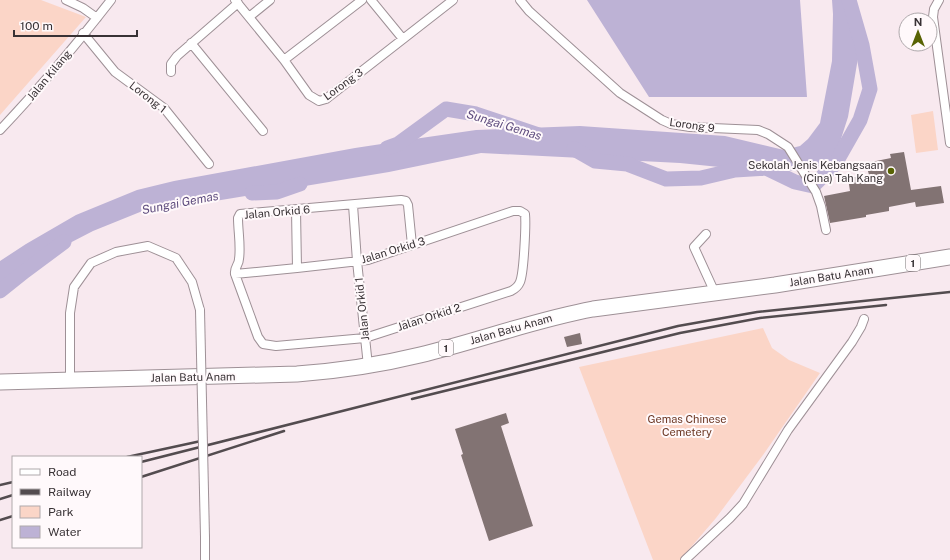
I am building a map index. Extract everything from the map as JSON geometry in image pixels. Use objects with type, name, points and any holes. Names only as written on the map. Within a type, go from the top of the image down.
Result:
[{"type":"highway","name":"Jalan Batu Anam","points":[[5,382],[70,379],[297,374],[342,370],[420,356],[563,314],[775,285],[950,257]]},
{"type":"street","points":[[66,0],[83,8],[96,18]]},
{"type":"street","name":"Jalan Kilang","points":[[0,130],[29,98],[111,0]]},
{"type":"street","points":[[249,17],[270,0]]},
{"type":"street","points":[[284,60],[362,0]]},
{"type":"street","points":[[371,0],[403,39]]},
{"type":"street","name":"Lorong 3","points":[[236,1],[284,60],[312,98],[319,101],[453,0]]},
{"type":"street","name":"Lorong 9","points":[[520,0],[529,11],[620,93],[662,120],[671,124],[690,127],[758,130],[768,134],[788,147],[816,192],[821,206],[826,230]]},
{"type":"street","points":[[939,0],[934,9],[933,16],[948,102],[950,143]]},
{"type":"street","points":[[171,72],[172,61],[236,1]]},
{"type":"street","name":"Lorong 1","points":[[83,34],[115,72],[164,108],[209,164]]},
{"type":"street","points":[[191,43],[263,131]]},
{"type":"street","name":"Jalan Orkid 6","points":[[235,274],[240,257],[239,215],[396,200],[406,201],[410,210],[412,245]]},
{"type":"street","name":"Jalan Orkid 1","points":[[353,205],[357,261],[368,366]]},
{"type":"street","points":[[296,210],[297,268]]},
{"type":"street","name":"Jalan Orkid 3","points":[[235,274],[368,260],[513,211],[523,212]]},
{"type":"street","name":"Jalan Orkid 2","points":[[235,274],[258,337],[263,344],[276,346],[365,338],[511,291],[516,288],[520,283],[521,277],[525,216],[523,212]]},
{"type":"street","points":[[706,234],[694,247],[715,293]]},
{"type":"street","points":[[70,379],[70,313],[74,287],[91,263],[116,252],[148,246],[176,258],[192,282],[200,310],[206,560]]},
{"type":"street","points":[[685,560],[730,518],[748,498],[788,430],[852,342],[864,319]]},
{"type":"green space","points":[[0,0],[41,0],[86,17],[0,115]]},
{"type":"green space","points":[[933,111],[938,150],[916,153],[911,115]]},
{"type":"green space","name":"Gemas Chinese Cemetery","points":[[763,328],[772,348],[789,360],[820,373],[763,455],[716,518],[680,560],[653,560],[579,367]]},
{"type":"water","points":[[587,0],[800,0],[807,97],[649,97]]},
{"type":"water","points":[[832,0],[854,0],[858,58],[848,117],[832,167],[786,171],[739,169],[680,163],[481,153],[389,172],[215,201],[145,210],[93,231],[35,261],[0,284],[0,261],[76,215],[137,190],[174,181],[355,148],[476,130],[580,126],[725,136],[784,150],[800,146],[808,139],[820,123],[832,61]]},
{"type":"building","points":[[904,152],[911,190],[941,186],[944,203],[916,207],[915,202],[889,207],[889,211],[866,215],[866,217],[830,223],[824,196],[850,191],[848,178],[869,175],[866,163],[891,158],[890,154]]},
{"type":"building","points":[[580,333],[582,344],[567,347],[564,337]]},
{"type":"building","points":[[506,413],[509,423],[501,426],[533,526],[489,541],[461,455],[463,454],[455,429]]},
{"type":"waterway","name":"Sungai Gemas","points":[[574,149],[595,161],[627,164],[666,179],[701,178],[735,170],[766,168],[795,182],[813,186],[835,164],[860,120],[870,89],[862,45],[849,0]]},
{"type":"waterway","name":"Sungai Gemas","points":[[387,148],[398,144],[446,109],[476,114],[539,135]]},
{"type":"waterway","name":"Sungai Gemas","points":[[252,193],[277,192],[300,184]]},
{"type":"waterway","name":"Sungai Gemas","points":[[0,291],[64,242]]},
{"type":"railway","points":[[142,462],[678,326],[757,312],[950,292]]},
{"type":"railway","points":[[412,399],[680,333],[760,318],[886,305]]},
{"type":"railway","points":[[142,477],[284,431]]},
{"type":"railway","points":[[132,456],[201,441]]},
{"type":"railway","points":[[0,485],[12,482]]},
{"type":"railway","points":[[0,499],[12,495]]},
{"type":"railway","points":[[0,520],[12,516]]},
{"type":"place","name":"Sekolah Jenis Kebangsaan (Cina) Tah Kang","points":[[891,171]]}]
